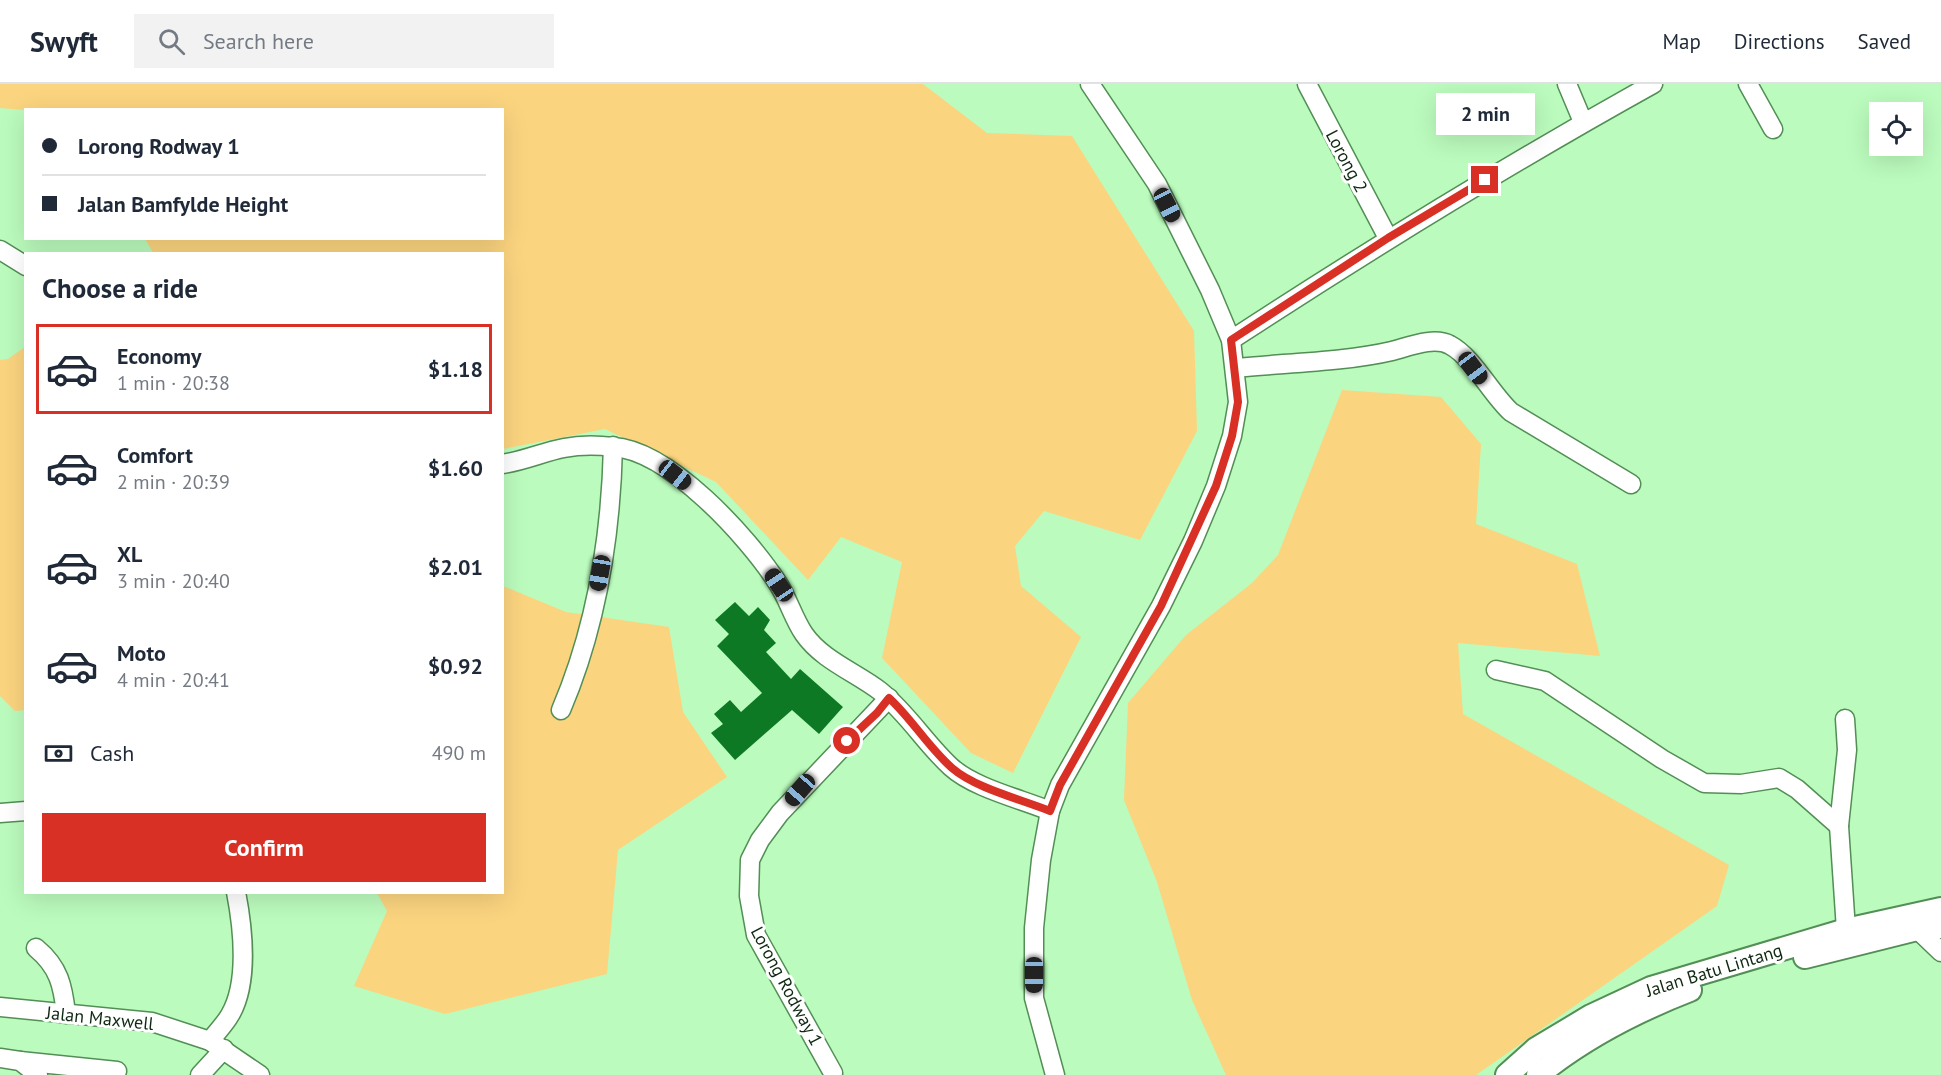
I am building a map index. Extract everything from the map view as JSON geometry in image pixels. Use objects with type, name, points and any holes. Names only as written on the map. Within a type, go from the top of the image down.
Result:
[{"type":"main road","name":"Jalan Batu Lintang","points":[[1507,1075],[1545,1044],[1591,1016],[1651,988],[1846,930],[1941,909]]},
{"type":"main road","name":"Jalan Batu Lintang","points":[[1538,1075],[1587,1041],[1640,1010],[1681,994],[1803,958],[1917,929],[1941,927]]},
{"type":"street","points":[[1055,1075],[1034,998],[1034,928],[1041,860],[1050,811],[1065,776],[1161,606],[1209,504],[1232,436],[1238,402],[1236,368],[1231,340],[1210,290],[1157,184],[1090,84]]},
{"type":"street","name":"Lorong 2","points":[[1306,84],[1388,238]]},
{"type":"street","points":[[1567,84],[1583,122]]},
{"type":"street","points":[[1231,340],[1388,238],[1583,122],[1653,84]]},
{"type":"street","points":[[1748,84],[1773,129]]},
{"type":"street","points":[[0,250],[24,265]]},
{"type":"street","points":[[1236,368],[1389,352],[1429,342],[1448,343],[1461,353],[1495,398],[1511,412],[1631,484]]},
{"type":"street","points":[[504,464],[522,461],[565,448],[613,446],[627,448],[660,463],[703,498],[758,554],[779,585],[804,635],[825,655],[889,698],[906,713],[951,767],[968,779],[1050,811]]},
{"type":"street","points":[[561,710],[579,668],[591,618],[608,528],[613,446]]},
{"type":"street","points":[[1496,670],[1545,681],[1662,759],[1704,783],[1741,783],[1779,778],[1797,789],[1839,826]]},
{"type":"street","name":"Lorong Rodway 1","points":[[833,1073],[756,935],[749,896],[750,860],[760,840],[780,813],[889,698]]},
{"type":"street","points":[[1845,719],[1847,750],[1839,826],[1846,930]]},
{"type":"street","points":[[0,813],[24,812]]},
{"type":"street","points":[[200,1075],[237,1001],[243,954],[236,894]]},
{"type":"street","points":[[1917,929],[1941,952]]},
{"type":"street","points":[[36,948],[57,969],[62,983],[66,1014]]},
{"type":"street","name":"Jalan Maxwell","points":[[0,1007],[152,1022],[217,1045],[260,1075]]},
{"type":"street","points":[[0,1058],[117,1071]]},
{"type":"street","points":[[21,1061],[38,1075]]},
{"type":"shaded area","points":[[0,84],[923,84],[987,133],[1072,136],[1194,331],[1197,431],[1140,540],[1044,511],[1015,546],[1021,586],[1081,637],[1013,773],[971,753],[882,658],[902,562],[841,537],[808,580],[716,482],[605,429],[504,449],[504,252],[153,252],[146,240],[504,240],[504,108],[24,108],[24,110],[0,108]]},
{"type":"shaded area","points":[[24,348],[24,710],[15,711],[0,696],[0,360],[8,359]]},
{"type":"shaded area","points":[[1342,390],[1441,397],[1481,444],[1476,524],[1577,564],[1600,656],[1458,643],[1463,714],[1729,865],[1717,906],[1476,1075],[1226,1075],[1192,1000],[1157,882],[1124,800],[1128,703],[1186,635],[1252,583],[1278,555]]},
{"type":"shaded area","points":[[504,586],[566,612],[669,627],[683,712],[727,777],[618,850],[607,974],[445,1014],[354,986],[387,911],[378,894],[504,894]]},
{"type":"building","points":[[735,602],[749,616],[758,607],[770,620],[764,630],[776,643],[766,652],[791,679],[800,669],[843,707],[819,734],[792,710],[735,760],[711,733],[723,724],[714,714],[730,700],[741,712],[762,693],[717,646],[729,634],[715,620]]},
{"type":"route","points":[[847,741],[877,713],[889,698],[906,713],[951,767],[968,779],[1050,811],[1060,785],[1161,606],[1193,541],[1216,486],[1232,436],[1238,402],[1236,368],[1231,340],[1388,238],[1485,180]]}]
